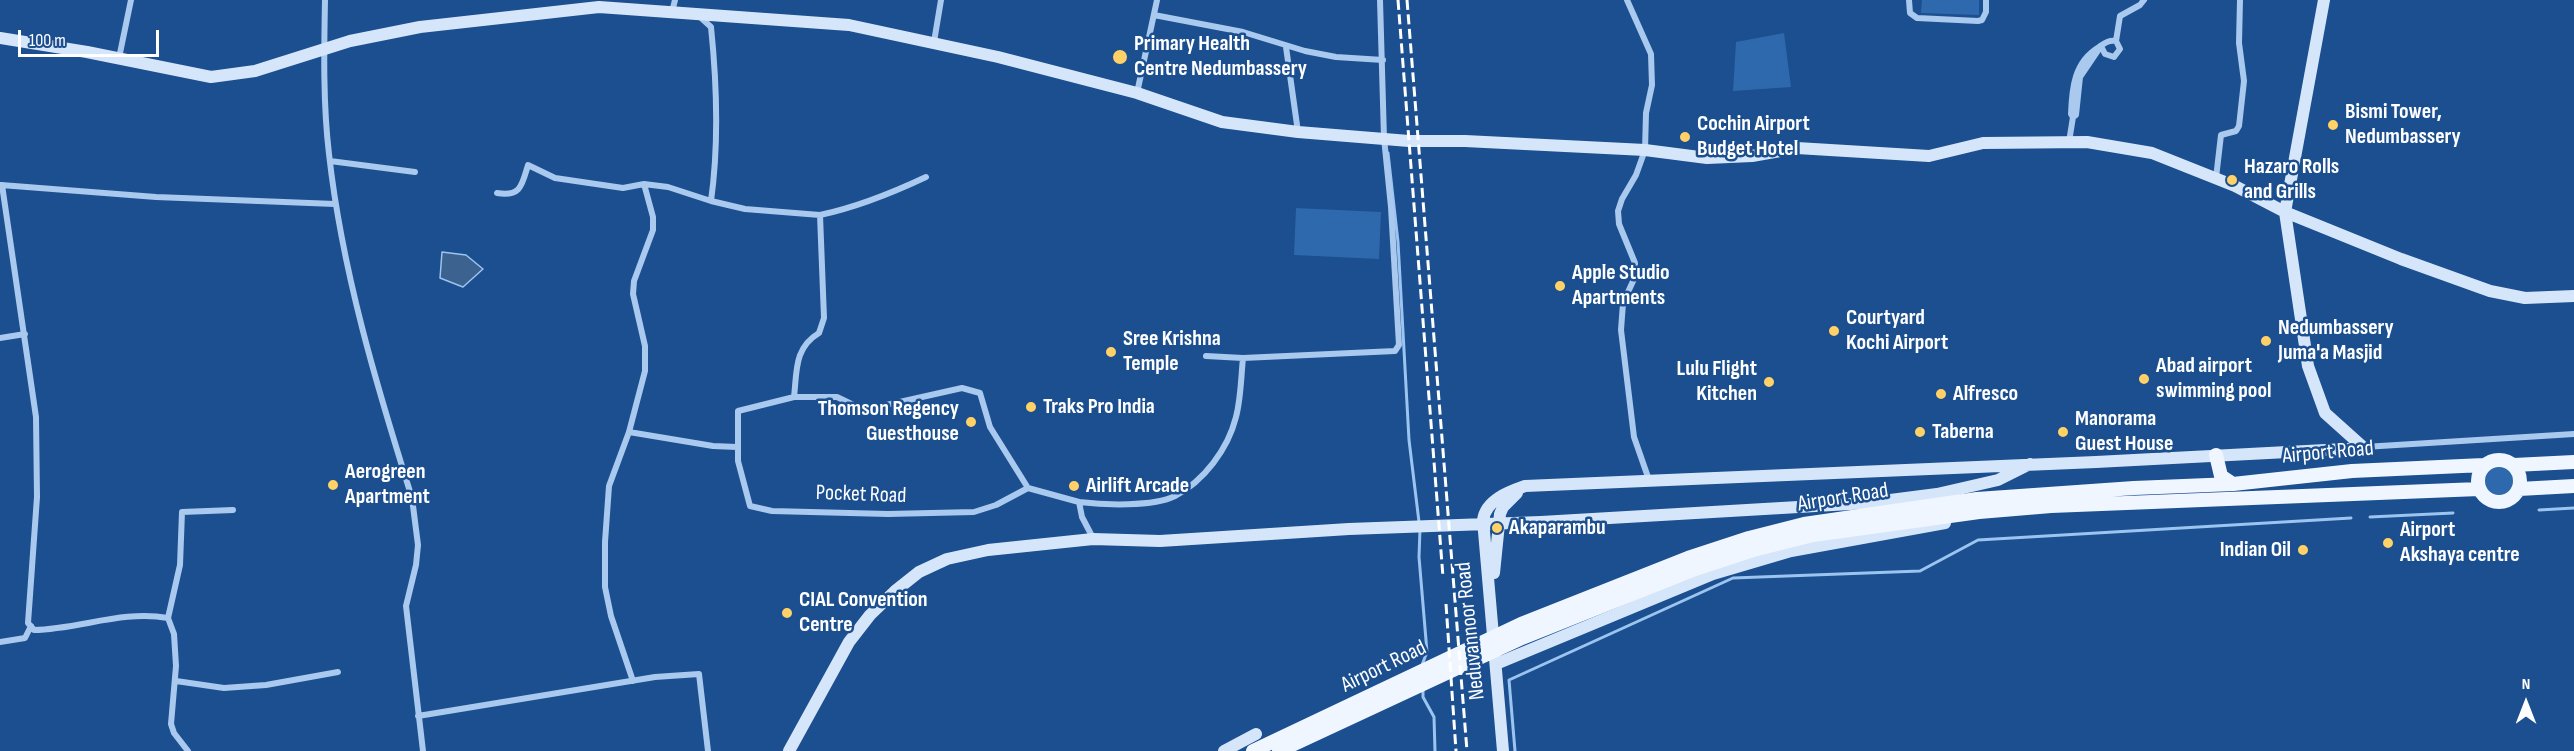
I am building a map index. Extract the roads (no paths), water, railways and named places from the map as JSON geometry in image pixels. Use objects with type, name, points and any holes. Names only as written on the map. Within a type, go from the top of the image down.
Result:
[{"type":"main road","points":[[2216,455],[2221,476],[2233,484]]},
{"type":"main road","points":[[2514,465],[2520,477],[2519,489],[2511,499],[2499,503],[2487,499],[2479,489],[2478,476],[2484,465],[2496,460],[2514,465],[2574,462]]},
{"type":"main road","name":"Airport Road","points":[[1279,751],[1522,638],[1695,569],[1754,550],[1813,535],[1922,513],[1977,499],[2095,490],[2233,484],[2352,471],[2484,465]]},
{"type":"main road","points":[[2519,489],[2574,486]]},
{"type":"main road","name":"Airport Road","points":[[1253,751],[1521,624],[1688,558],[1749,538],[1804,524],[1922,513],[2094,503],[2479,489]]},
{"type":"street","points":[[119,59],[131,0]]},
{"type":"street","points":[[325,0],[324,49],[330,161],[335,204],[353,294],[412,498],[418,531],[416,565],[406,606],[423,751]]},
{"type":"street","points":[[934,42],[941,0]]},
{"type":"street","points":[[1137,93],[1157,0]]},
{"type":"street","points":[[1206,356],[1243,358],[1385,351],[1397,349],[1400,345],[1384,138],[1380,0]]},
{"type":"street","points":[[1627,0],[1650,54],[1652,85],[1645,120],[1645,150],[1636,175],[1618,211],[1619,224],[1635,263],[1634,279],[1623,303],[1621,330],[1634,437],[1649,480]]},
{"type":"street","points":[[1910,0],[1911,13],[1917,18],[1978,21],[1982,20],[1986,12],[1986,0]]},
{"type":"street","points":[[2101,46],[2105,54],[2114,57],[2120,49],[2116,41],[2118,19],[2144,0]]},
{"type":"street","points":[[2216,178],[2221,135],[2236,131],[2239,126],[2244,81],[2239,43],[2240,0]]},
{"type":"street","points":[[2324,0],[2285,212],[2308,366],[2325,413],[2364,448]]},
{"type":"street","points":[[0,39],[211,77],[255,71],[324,49],[420,27],[599,7],[673,6],[696,14],[849,25],[934,42],[1137,93],[1222,122],[1298,132],[1645,150],[1707,158],[1752,156],[1797,148],[1929,156],[1983,143],[2069,142],[2108,145],[2152,153],[2216,178],[2285,212],[2401,259],[2490,291],[2525,298],[2574,296]]},
{"type":"street","points":[[696,14],[711,27],[716,72],[716,168],[711,201]]},
{"type":"street","points":[[1154,15],[1243,32],[1286,47],[1336,57],[1383,60]]},
{"type":"street","points":[[2069,142],[2073,117],[2071,109],[2074,77],[2086,56],[2109,40],[2116,41]]},
{"type":"street","points":[[1286,47],[1298,132]]},
{"type":"street","points":[[330,161],[415,172]]},
{"type":"street","points":[[497,193],[513,194],[518,191],[528,165],[555,178],[623,188],[644,184],[668,187],[745,209],[820,214],[881,197],[926,177]]},
{"type":"street","points":[[633,681],[610,616],[605,587],[605,542],[609,486],[629,432],[645,371],[645,346],[633,294],[634,281],[650,244],[652,230],[653,217],[644,184]]},
{"type":"street","points":[[168,618],[124,615],[49,630],[34,630],[28,623],[37,497],[36,417],[1,185],[156,197],[335,204]]},
{"type":"street","points":[[820,214],[824,318],[819,333],[807,340],[798,357],[794,397],[837,397],[864,410],[962,388],[980,393],[990,426],[1028,488],[1079,502],[1106,505],[1174,497],[1200,478],[1221,452],[1236,418],[1243,358]]},
{"type":"street","points":[[0,338],[25,334]]},
{"type":"street","name":"Pocket Road","points":[[794,397],[738,411],[737,447],[741,477],[750,506],[772,511],[924,514],[974,512],[996,505],[1028,488]]},
{"type":"street","points":[[629,432],[714,446],[737,447]]},
{"type":"street","points":[[1511,657],[1498,612],[1490,563],[1503,507],[1525,486],[2364,448],[2574,434]]},
{"type":"street","points":[[789,751],[849,642],[895,591],[919,572],[947,559],[988,550],[1093,539],[1160,541],[1349,529],[1541,522],[1879,501],[1937,494],[1998,480],[2030,464]]},
{"type":"street","name":"Neduvannoor Road","points":[[1503,751],[1490,563],[1482,534],[1484,514],[1487,508],[1507,493],[1525,486]]},
{"type":"street","points":[[1079,502],[1082,517],[1093,539]]},
{"type":"street","points":[[1496,664],[1713,574],[1780,554],[2014,509]]},
{"type":"street","points":[[188,751],[174,733],[171,723],[176,681],[174,634],[168,618],[180,566],[182,512],[233,510]]},
{"type":"street","points":[[0,642],[25,638],[31,627]]},
{"type":"street","points":[[176,681],[224,688],[267,685],[338,672]]},
{"type":"street","points":[[418,716],[633,681],[699,674],[708,751]]},
{"type":"street","points":[[1224,751],[1256,734]]},
{"type":"waterway","points":[[1388,153],[1398,242],[1409,440],[1419,522]]},
{"type":"waterway","points":[[2539,510],[2574,508]]},
{"type":"waterway","points":[[2370,517],[2453,513]]},
{"type":"waterway","points":[[1515,751],[1509,680],[1733,578],[1920,571],[1978,540],[2351,518]]},
{"type":"waterway","points":[[1420,529],[1419,557],[1427,652],[1422,665]]},
{"type":"waterway","points":[[1423,690],[1423,697],[1434,717],[1435,751]]},
{"type":"railway","points":[[1398,0],[1443,577]]},
{"type":"railway","points":[[1407,0],[1467,751]]},
{"type":"railway","points":[[1446,604],[1456,751]]},
{"type":"place","name":"Primary Health Centre Nedumbassery","points":[[1120,57]]},
{"type":"place","name":"Bismi Tower, Nedumbassery","points":[[2333,125]]},
{"type":"place","name":"Cochin Airport Budget Hotel","points":[[1685,137]]},
{"type":"place","name":"Hazaro Rolls and Grills","points":[[2232,180]]},
{"type":"place","name":"Apple Studio Apartments","points":[[1560,286]]},
{"type":"place","name":"Courtyard Kochi Airport","points":[[1834,331]]},
{"type":"place","name":"Nedumbassery Juma'a Masjid","points":[[2266,341]]},
{"type":"place","name":"Sree Krishna Temple","points":[[1111,352]]},
{"type":"place","name":"Abad airport swimming pool","points":[[2144,379]]},
{"type":"place","name":"Lulu Flight Kitchen","points":[[1769,382]]},
{"type":"place","name":"Alfresco","points":[[1941,394]]},
{"type":"place","name":"Traks Pro India","points":[[1031,407]]},
{"type":"place","name":"Thomson Regency Guesthouse","points":[[971,422]]},
{"type":"place","name":"Taberna","points":[[1920,432]]},
{"type":"place","name":"Manorama Guest House","points":[[2063,432]]},
{"type":"place","name":"Aerogreen Apartment","points":[[333,485]]},
{"type":"place","name":"Airlift Arcade","points":[[1074,486]]},
{"type":"place","name":"Akaparambu","points":[[1497,528]]},
{"type":"place","name":"Airport Akshaya centre","points":[[2388,543]]},
{"type":"place","name":"Indian Oil","points":[[2303,550]]},
{"type":"place","name":"CIAL Convention Centre","points":[[787,613]]}]
